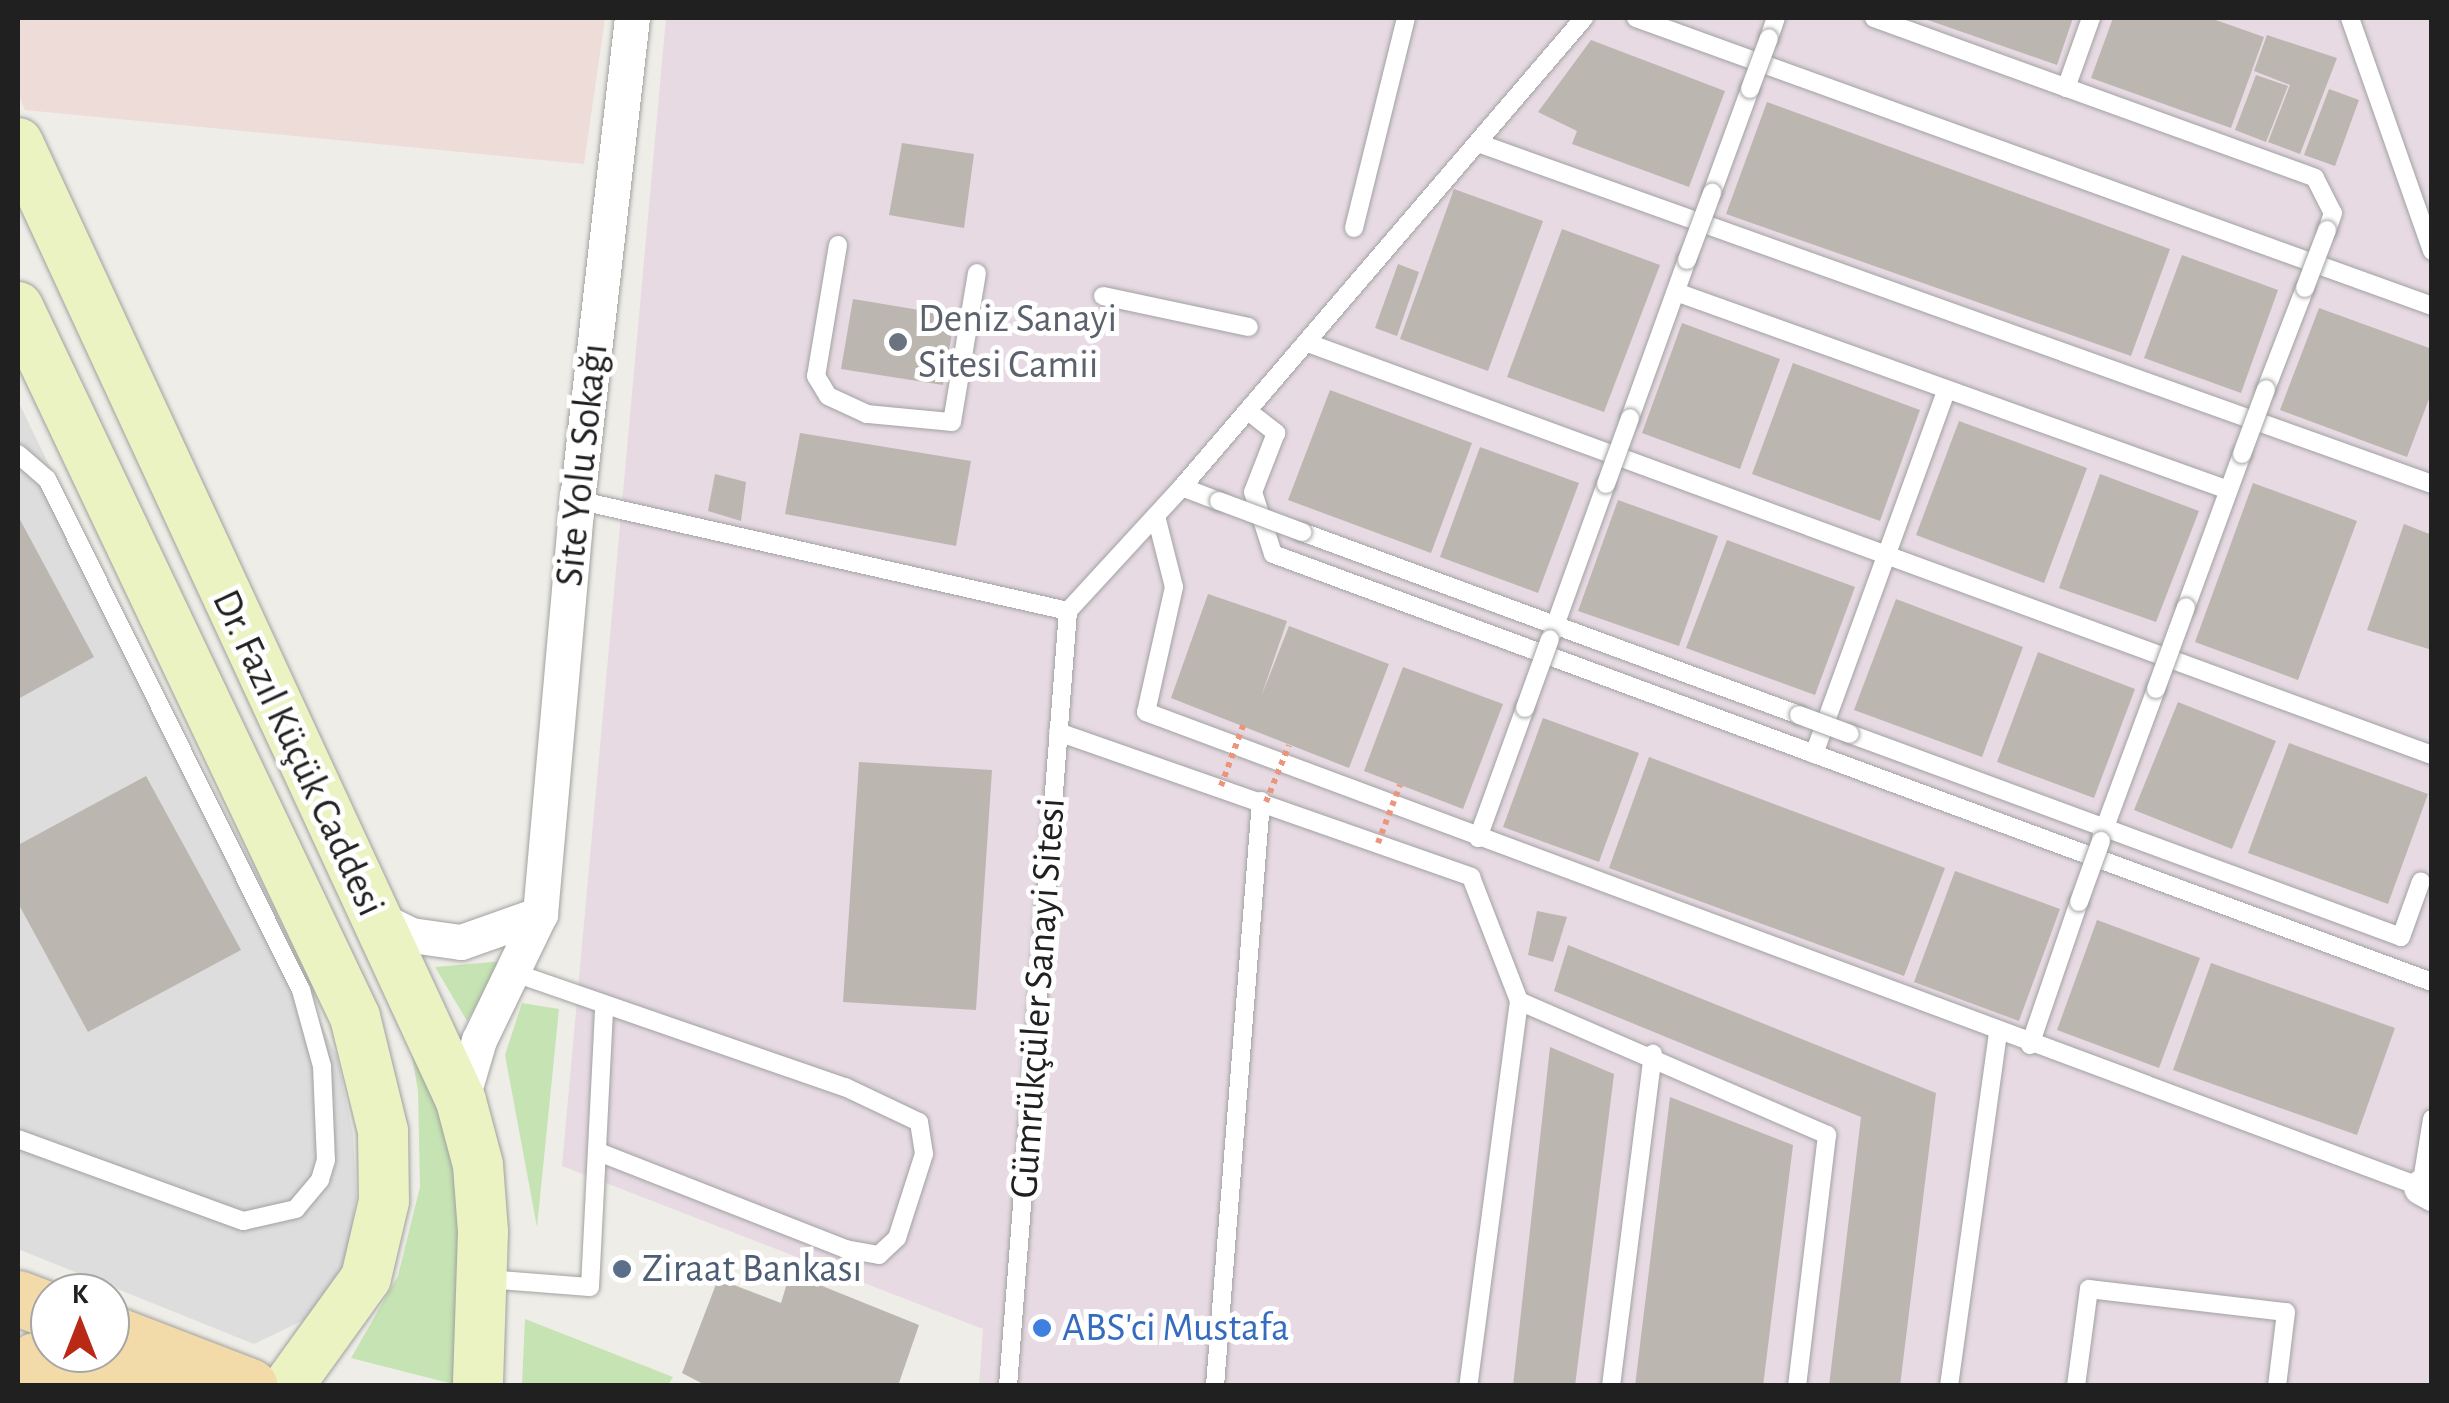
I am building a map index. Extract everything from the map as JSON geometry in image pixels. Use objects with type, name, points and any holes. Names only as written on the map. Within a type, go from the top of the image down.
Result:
[{"type":"main road","name":"Dr. Fazıl Küçük Caddesi","points":[[18,143],[372,916],[461,1101],[478,1165],[482,1279],[478,1386]]},
{"type":"main road","name":"Dr. Fazıl Küçük Caddesi","points":[[24,337],[356,1016],[383,1131],[384,1201],[366,1278],[288,1386]]},
{"type":"main road","points":[[130,1340],[250,1386]]},
{"type":"main road","points":[[18,1374],[35,1360],[79,1357],[158,1386]]},
{"type":"street","name":"Site Yolu Sokağı","points":[[540,914],[577,500],[632,18]]},
{"type":"street","points":[[372,916],[411,935],[461,942],[540,914]]},
{"type":"street","points":[[461,1101],[480,1040],[540,914]]},
{"type":"lane","points":[[1354,228],[1406,18]]},
{"type":"lane","points":[[577,500],[1068,612],[1308,343],[1584,18]]},
{"type":"lane","points":[[1636,18],[2432,306]]},
{"type":"lane","points":[[1478,838],[1776,18]]},
{"type":"lane","points":[[1874,18],[2316,178],[2334,212],[2228,490],[2030,1044]]},
{"type":"lane","points":[[2066,88],[2091,18]]},
{"type":"lane","points":[[2350,18],[2432,251]]},
{"type":"lane","points":[[1478,143],[2432,484]]},
{"type":"lane","points":[[838,244],[816,376],[828,396],[867,414],[952,422],[977,272]]},
{"type":"lane","points":[[1676,292],[2228,490]]},
{"type":"lane","points":[[1103,296],[1250,327]]},
{"type":"lane","points":[[1308,343],[2432,755]]},
{"type":"lane","points":[[1814,754],[1946,390]]},
{"type":"lane","points":[[1248,411],[1276,434],[1253,492],[1273,554],[2432,982]]},
{"type":"lane","points":[[18,454],[47,478],[301,990],[322,1066],[326,1160],[314,1188],[296,1209],[243,1221],[18,1139]]},
{"type":"lane","points":[[1182,487],[1552,632],[1800,715],[2103,834],[2401,938],[2421,881]]},
{"type":"lane","points":[[1156,516],[1174,587],[1146,712],[2426,1190],[2432,1119]]},
{"type":"lane","name":"Gümrükçüler Sanayi Sitesi","points":[[1008,1386],[1068,612]]},
{"type":"lane","points":[[1058,732],[1221,786],[1471,877],[1519,1001],[1468,1386]]},
{"type":"lane","points":[[1215,1386],[1264,802]]},
{"type":"lane","points":[[512,972],[845,1088],[919,1122],[924,1154],[897,1238],[879,1254],[846,1249],[598,1152]]},
{"type":"lane","points":[[1519,1001],[1653,1054],[1827,1135],[1798,1386]]},
{"type":"lane","points":[[482,1279],[590,1286],[604,1007]]},
{"type":"lane","points":[[1949,1386],[1998,1033]]},
{"type":"lane","points":[[1610,1386],[1653,1054]]},
{"type":"lane","points":[[2076,1386],[2089,1289],[2286,1312],[2277,1386]]},
{"type":"path","points":[[1221,786],[1244,723]]},
{"type":"path","points":[[1264,802],[1289,745]]},
{"type":"path","points":[[1378,843],[1400,785]]},
{"type":"shaded area","points":[[18,18],[605,18],[584,164],[25,110],[18,93]]},
{"type":"shaded area","points":[[666,18],[2431,18],[2431,1385],[979,1385],[983,1329],[562,1166]]},
{"type":"shaded area","points":[[18,401],[337,1057],[353,1134],[356,1197],[348,1261],[306,1319],[254,1344],[130,1294],[130,1273],[78,1273],[18,1249]]},
{"type":"green space","points":[[504,961],[467,1021],[435,967]]},
{"type":"green space","points":[[402,997],[448,1117],[459,1238],[457,1385],[351,1358],[398,1276],[420,1187],[418,1091]]},
{"type":"green space","points":[[522,1003],[559,1009],[537,1227],[505,1055]]},
{"type":"green space","points":[[525,1319],[673,1377],[668,1385],[522,1385]]},
{"type":"building","points":[[1922,18],[2073,18],[2057,65]]},
{"type":"building","points":[[2113,18],[2210,18],[2264,37],[2231,128],[2091,78]]},
{"type":"building","points":[[2267,35],[2337,58],[2300,154],[2268,142],[2290,85],[2254,71]]},
{"type":"building","points":[[1591,40],[1725,91],[1689,187],[1572,144],[1577,131],[1538,112]]},
{"type":"building","points":[[2256,75],[2288,86],[2266,142],[2235,130]]},
{"type":"building","points":[[2329,89],[2359,100],[2335,166],[2304,155]]},
{"type":"building","points":[[1767,102],[2170,249],[2131,356],[1726,214]]},
{"type":"building","points":[[902,143],[974,154],[964,228],[889,215]]},
{"type":"building","points":[[1454,189],[1543,221],[1488,371],[1400,339]]},
{"type":"building","points":[[1562,229],[1660,265],[1604,412],[1507,377]]},
{"type":"building","points":[[2182,255],[2278,290],[2241,393],[2144,358]]},
{"type":"building","points":[[1398,264],[1419,272],[1397,336],[1375,328]]},
{"type":"building","name":"Deniz Sanayi Sitesi Camii","points":[[853,299],[955,316],[943,385],[841,369]]},
{"type":"building","points":[[2319,308],[2432,349],[2432,391],[2407,457],[2280,410]]},
{"type":"building","points":[[1682,323],[1780,359],[1740,469],[1642,433]]},
{"type":"building","points":[[1793,363],[1920,410],[1880,521],[1752,474]]},
{"type":"building","points":[[1330,390],[1472,443],[1431,553],[1288,500]]},
{"type":"building","points":[[1959,421],[2087,468],[2044,583],[1916,535]]},
{"type":"building","points":[[800,433],[971,461],[956,546],[785,514]]},
{"type":"building","points":[[1480,447],[1579,483],[1538,593],[1440,557]]},
{"type":"building","points":[[715,474],[746,482],[741,521],[708,511]]},
{"type":"building","points":[[2100,474],[2199,511],[2156,622],[2059,588]]},
{"type":"building","points":[[2253,483],[2357,521],[2298,680],[2195,642]]},
{"type":"building","points":[[1618,500],[1718,536],[1679,646],[1578,611]]},
{"type":"building","points":[[18,516],[94,657],[18,699]]},
{"type":"building","points":[[2404,524],[2432,535],[2432,650],[2367,630]]},
{"type":"building","points":[[1727,540],[1855,587],[1815,695],[1686,648]]},
{"type":"building","points":[[1208,594],[1287,621],[1261,697],[1289,626],[1389,664],[1349,768],[1171,698]]},
{"type":"building","points":[[1896,599],[2023,647],[1982,757],[1854,710]]},
{"type":"building","points":[[2038,652],[2135,689],[2094,798],[1997,762]]},
{"type":"building","points":[[1403,667],[1503,704],[1463,809],[1364,771]]},
{"type":"building","points":[[2178,702],[2276,741],[2232,849],[2134,810]]},
{"type":"building","points":[[1543,718],[1639,753],[1599,862],[1503,827]]},
{"type":"building","points":[[2289,743],[2428,794],[2388,904],[2248,853]]},
{"type":"building","points":[[1649,757],[1945,868],[1904,976],[1609,868]]},
{"type":"building","points":[[859,762],[992,770],[976,1010],[843,1002]]},
{"type":"building","points":[[146,776],[241,950],[88,1032],[18,903],[18,845]]},
{"type":"building","points":[[1955,871],[2060,909],[2019,1021],[1914,982]]},
{"type":"building","points":[[1537,911],[1567,917],[1553,962],[1528,955]]},
{"type":"building","points":[[2097,920],[2200,958],[2159,1068],[2057,1030]]},
{"type":"building","points":[[1568,945],[1936,1093],[1900,1386],[1829,1386],[1861,1117],[1554,991]]},
{"type":"building","points":[[2211,963],[2395,1028],[2357,1135],[2173,1070]]},
{"type":"building","points":[[1550,1047],[1614,1074],[1575,1386],[1513,1386]]},
{"type":"building","points":[[1670,1097],[1793,1145],[1763,1386],[1635,1386]]},
{"type":"building","points":[[790,1273],[919,1325],[898,1386],[707,1386],[682,1373],[718,1279],[781,1303]]},
{"type":"place","name":"Deniz Sanayi Sitesi Camii","points":[[898,342]]},
{"type":"place","name":"Ziraat Bankası","points":[[622,1269]]},
{"type":"place","name":"ABS'ci Mustafa","points":[[1042,1328]]}]
